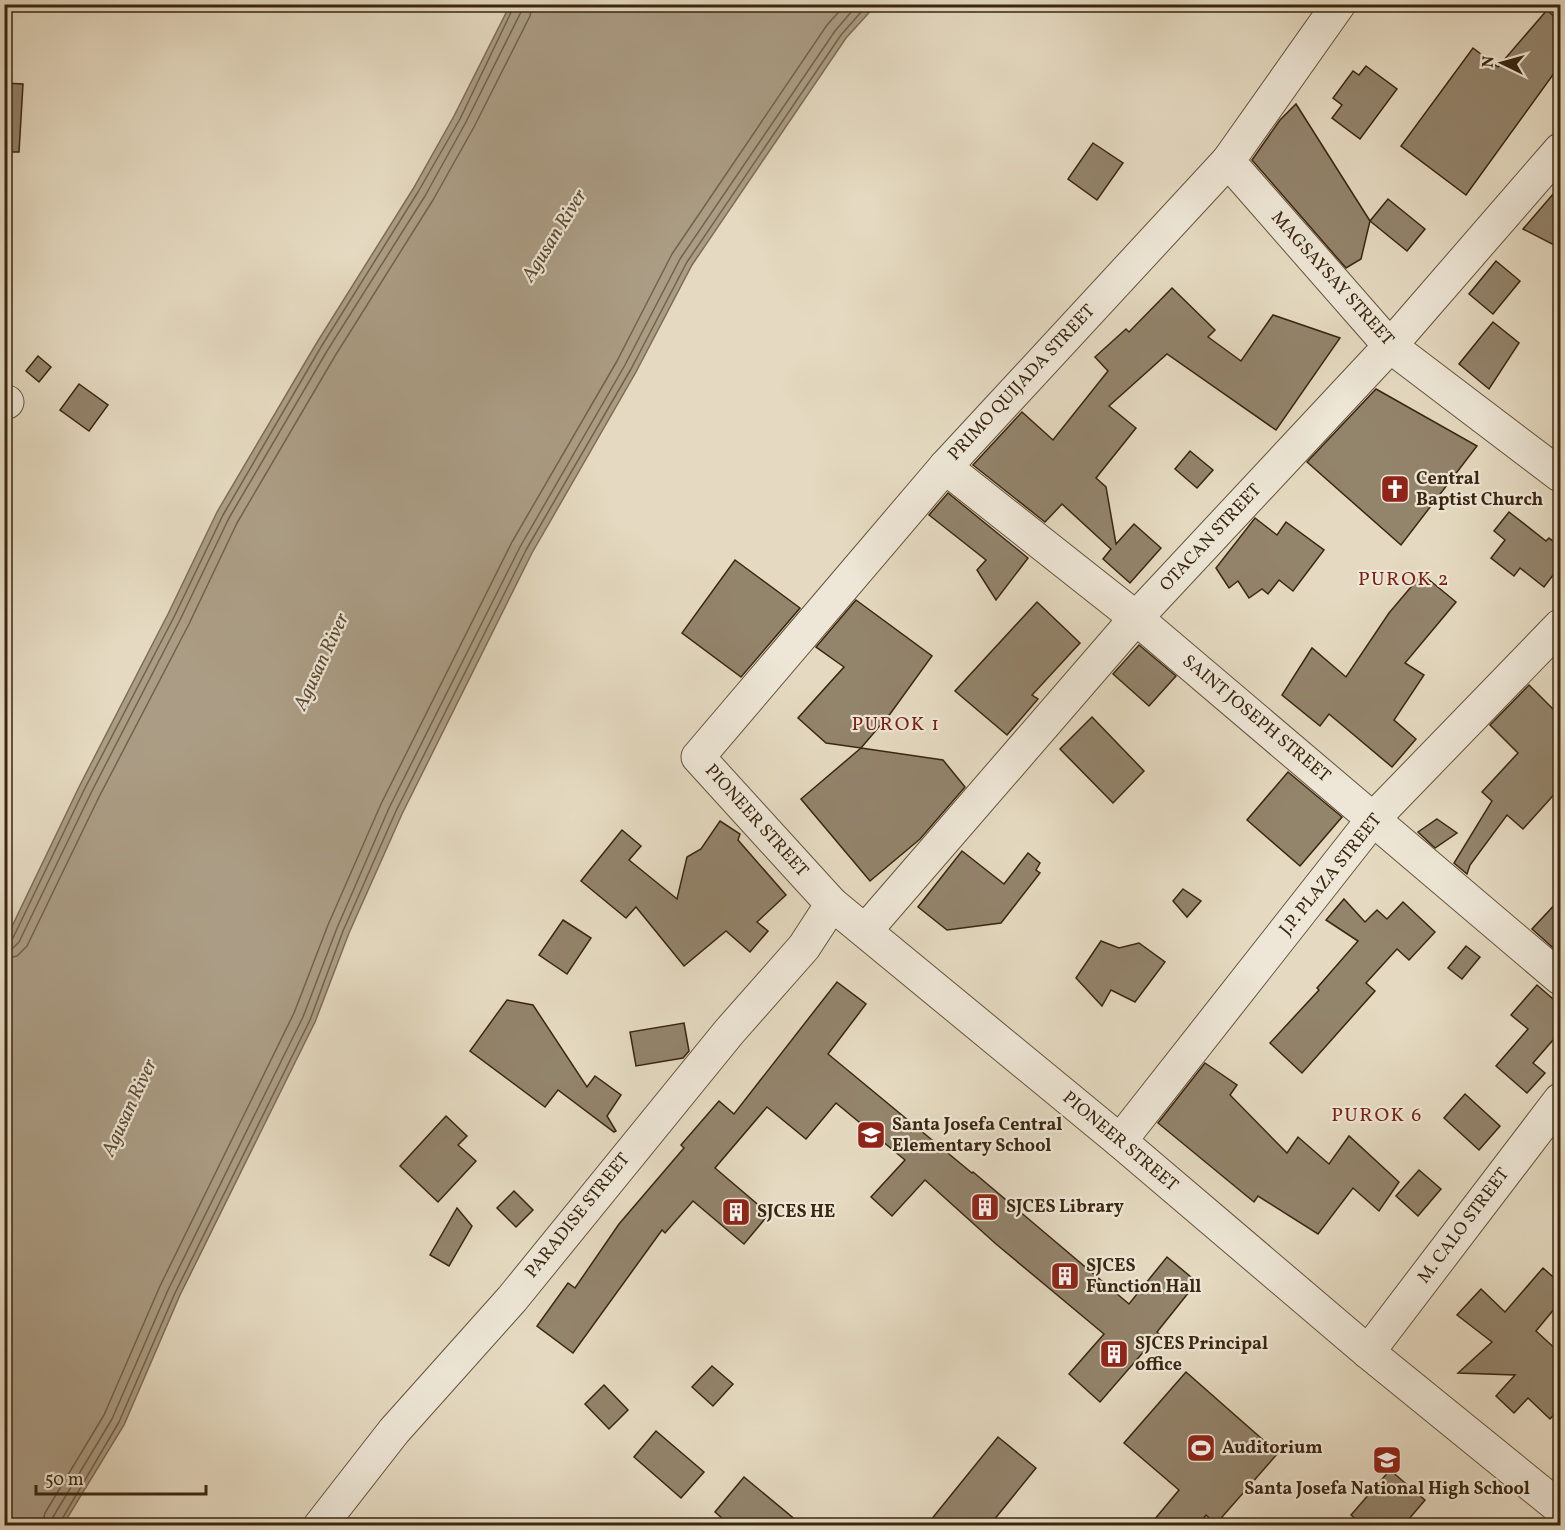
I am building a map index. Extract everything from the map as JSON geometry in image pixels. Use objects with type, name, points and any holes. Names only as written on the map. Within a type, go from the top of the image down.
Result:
[{"type":"street","name":"PRIMO QUIJADA STREET","points":[[698,757],[945,467],[1228,160],[1339,4]]},
{"type":"street","name":"OTACAN STREET","points":[[866,930],[1136,618],[1390,346],[1560,150]]},
{"type":"street","name":"MAGSAYSAY STREET","points":[[1228,160],[1390,346],[1560,475]]},
{"type":"street","name":"SAINT JOSEPH STREET","points":[[945,467],[1136,618],[1560,978]]},
{"type":"street","name":"J.P. PLAZA STREET","points":[[1120,1141],[1374,818],[1560,626]]},
{"type":"street","name":"PIONEER STREET","points":[[698,757],[832,904],[1120,1141],[1368,1352],[1560,1508]]},
{"type":"street","name":"PARADISE STREET","points":[[320,1526],[394,1431],[512,1299],[729,1032],[804,947],[832,904]]},
{"type":"street","name":"M. CALO STREET","points":[[1368,1352],[1560,1100]]},
{"type":"water","name":"Agusan River","points":[[510,5],[876,5],[846,38],[692,265],[636,372],[532,553],[402,814],[349,933],[315,1022],[180,1295],[124,1425],[63,1525],[5,1525],[5,941],[79,787],[168,614],[217,512],[316,344],[413,189],[454,116]]},
{"type":"building","points":[[1547,10],[1560,22],[1560,65],[1466,195],[1401,146],[1473,48],[1498,67]]},
{"type":"building","points":[[1366,66],[1397,89],[1360,139],[1332,118],[1342,105],[1333,98],[1353,71],[1359,75]]},
{"type":"building","points":[[4,83],[23,84],[19,152],[4,152]]},
{"type":"building","points":[[1296,104],[1370,221],[1361,259],[1346,268],[1252,160],[1280,120]]},
{"type":"building","points":[[1093,143],[1123,163],[1097,200],[1068,179]]},
{"type":"building","points":[[1560,186],[1560,248],[1523,229]]},
{"type":"building","points":[[1388,199],[1425,229],[1407,251],[1370,221]]},
{"type":"building","points":[[1496,261],[1520,281],[1493,314],[1469,294]]},
{"type":"building","points":[[1172,288],[1215,330],[1208,337],[1241,361],[1273,315],[1340,338],[1276,430],[1167,354],[1109,406],[1136,428],[1096,478],[1106,487],[1116,544],[1134,524],[1161,548],[1130,583],[1103,559],[1111,549],[1062,504],[1045,522],[973,465],[1022,412],[1053,440],[1108,371],[1095,357],[1126,329],[1129,332]]},
{"type":"building","points":[[1493,322],[1519,343],[1489,389],[1459,364]]},
{"type":"building","points":[[38,356],[51,367],[39,382],[26,371]]},
{"type":"building","points":[[79,384],[108,405],[89,431],[60,410]]},
{"type":"building","points":[[1376,389],[1477,446],[1401,545],[1307,462]]},
{"type":"building","points":[[1190,451],[1213,470],[1197,488],[1175,469]]},
{"type":"building","points":[[948,493],[1028,558],[996,600],[977,570],[986,560],[929,515]]},
{"type":"building","points":[[1509,512],[1546,541],[1549,538],[1560,547],[1560,566],[1544,587],[1520,568],[1514,576],[1491,558],[1505,540],[1494,531]]},
{"type":"building","points":[[1255,518],[1277,535],[1286,522],[1324,550],[1293,591],[1279,580],[1268,594],[1262,589],[1249,598],[1238,581],[1229,588],[1216,568]]},
{"type":"building","points":[[735,560],[800,608],[741,677],[682,633]]},
{"type":"building","points":[[1422,574],[1456,602],[1405,663],[1424,675],[1394,720],[1416,739],[1392,767],[1329,714],[1320,726],[1282,695],[1312,648],[1346,677],[1389,613]]},
{"type":"building","points":[[856,600],[932,656],[890,714],[861,748],[826,743],[798,718],[844,667],[816,647]]},
{"type":"building","points":[[1037,602],[1080,643],[1032,695],[1038,699],[1007,735],[955,691]]},
{"type":"building","points":[[1139,645],[1176,676],[1149,706],[1113,674]]},
{"type":"building","points":[[1529,685],[1560,716],[1560,788],[1523,829],[1507,815],[1470,865],[1467,874],[1454,863],[1492,801],[1482,792],[1518,753],[1490,725]]},
{"type":"building","points":[[1092,717],[1144,771],[1113,803],[1060,749]]},
{"type":"building","points":[[861,748],[943,760],[965,787],[920,839],[870,881],[801,799]]},
{"type":"building","points":[[1288,772],[1342,817],[1300,866],[1247,820]]},
{"type":"building","points":[[1437,819],[1457,833],[1435,848],[1418,832]]},
{"type":"building","points":[[720,821],[740,834],[738,840],[786,895],[757,922],[768,931],[750,952],[726,931],[684,966],[636,907],[626,918],[581,881],[622,830],[641,846],[629,860],[677,899],[687,857],[701,849]]},
{"type":"building","points":[[962,851],[1004,884],[1028,853],[1040,863],[1036,870],[1040,873],[1001,923],[947,930],[918,907]]},
{"type":"building","points":[[1183,889],[1201,901],[1187,917],[1173,901]]},
{"type":"building","points":[[1344,899],[1365,922],[1377,910],[1387,919],[1403,902],[1435,932],[1409,960],[1397,949],[1366,983],[1375,991],[1302,1073],[1270,1043],[1319,990],[1317,988],[1358,941],[1326,920]]},
{"type":"building","points":[[1560,899],[1560,954],[1532,929]]},
{"type":"building","points":[[563,920],[591,938],[567,974],[539,955]]},
{"type":"building","points":[[1101,941],[1119,948],[1139,943],[1165,962],[1135,1002],[1111,990],[1102,1006],[1076,978]]},
{"type":"building","points":[[1466,946],[1480,957],[1462,979],[1448,968]]},
{"type":"building","points":[[837,982],[866,1004],[828,1054],[973,1172],[1129,1304],[1167,1257],[1197,1282],[1157,1332],[1159,1334],[1100,1402],[1069,1374],[1104,1334],[996,1244],[925,1180],[892,1216],[871,1197],[905,1160],[836,1103],[806,1139],[767,1107],[715,1168],[769,1214],[744,1244],[693,1201],[665,1233],[662,1230],[573,1353],[537,1326],[568,1283],[575,1288],[619,1224],[684,1148],[681,1145],[719,1101],[734,1114]]},
{"type":"building","points":[[1537,985],[1560,1005],[1560,1032],[1533,1063],[1545,1073],[1527,1093],[1496,1066],[1528,1029],[1511,1015]]},
{"type":"building","points":[[507,1000],[533,1005],[587,1087],[595,1076],[621,1095],[607,1116],[616,1131],[614,1132],[558,1090],[545,1107],[470,1051]]},
{"type":"building","points":[[684,1023],[689,1051],[683,1058],[636,1066],[630,1032]]},
{"type":"building","points":[[1205,1063],[1237,1085],[1230,1095],[1287,1153],[1298,1137],[1329,1164],[1349,1136],[1399,1182],[1379,1211],[1353,1188],[1318,1234],[1258,1196],[1254,1202],[1158,1123]]},
{"type":"building","points":[[1465,1094],[1500,1126],[1479,1150],[1444,1118]]},
{"type":"building","points":[[446,1116],[467,1136],[458,1145],[476,1161],[438,1202],[400,1166]]},
{"type":"building","points":[[1419,1170],[1441,1189],[1418,1216],[1396,1196]]},
{"type":"building","points":[[514,1191],[533,1210],[516,1227],[497,1208]]},
{"type":"building","points":[[457,1208],[472,1226],[449,1266],[430,1255]]},
{"type":"building","points":[[1543,1268],[1560,1283],[1560,1302],[1536,1331],[1560,1353],[1560,1408],[1550,1419],[1528,1398],[1514,1413],[1496,1396],[1515,1375],[1458,1373],[1492,1342],[1457,1315],[1481,1289],[1505,1312]]},
{"type":"building","points":[[712,1366],[733,1384],[713,1406],[692,1387]]},
{"type":"building","name":"Auditorium","points":[[1186,1372],[1278,1453],[1216,1524],[1206,1515],[1197,1526],[1149,1526],[1179,1490],[1124,1443]]},
{"type":"building","points":[[604,1385],[628,1410],[609,1429],[585,1404]]},
{"type":"building","points":[[656,1431],[704,1472],[681,1498],[634,1457]]},
{"type":"building","points":[[998,1437],[1036,1468],[989,1526],[926,1526]]},
{"type":"building","points":[[1390,1470],[1425,1500],[1403,1526],[1363,1526],[1351,1515]]},
{"type":"building","points":[[744,1477],[803,1526],[731,1526],[715,1512]]},
{"type":"place","name":"Central Baptist Church","points":[[1395,489]]},
{"type":"place","name":"Santa Josefa Central Elementary School","points":[[871,1135]]},
{"type":"place","name":"SJCES Library","points":[[985,1207]]},
{"type":"place","name":"SJCES HE","points":[[736,1212]]},
{"type":"place","name":"SJCES Function Hall","points":[[1065,1276]]},
{"type":"place","name":"SJCES Principal office","points":[[1114,1354]]},
{"type":"place","name":"Auditorium","points":[[1201,1448]]},
{"type":"place","name":"Santa Josefa National High School","points":[[1387,1460]]},
{"type":"district","name":"PUROK 2","points":[[1404,580]]},
{"type":"district","name":"PUROK 1","points":[[896,725]]},
{"type":"district","name":"PUROK 6","points":[[1377,1116]]}]
